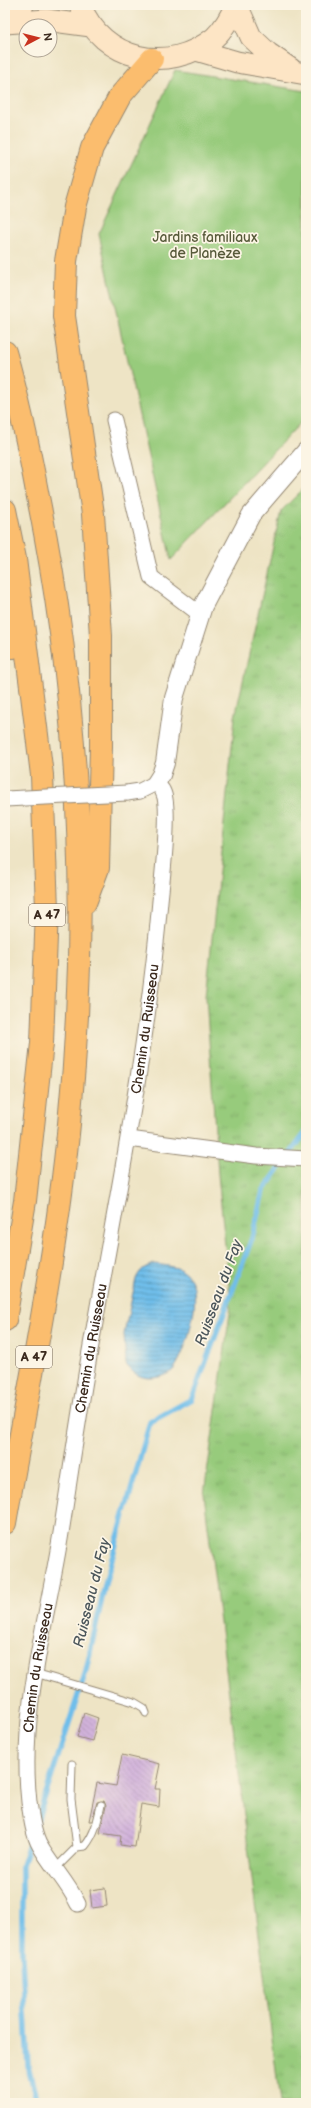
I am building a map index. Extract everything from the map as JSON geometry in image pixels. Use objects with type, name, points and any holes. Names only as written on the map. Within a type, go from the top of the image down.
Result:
[{"type":"highway","points":[[80,917],[98,868],[101,746],[101,636],[93,514],[64,316],[66,261],[75,207],[92,148],[120,96],[152,60]]},
{"type":"highway","name":"A 47","points":[[5,352],[21,412],[45,531],[66,661],[72,711],[79,820],[80,917],[77,1027],[62,1191],[5,1523]]},
{"type":"highway","name":"A 47","points":[[5,510],[15,559],[42,775],[47,910],[42,1044],[25,1201],[5,1320]]},
{"type":"highway","points":[[5,607],[15,657],[34,704]]},
{"type":"main road","points":[[5,12],[23,5]]},
{"type":"main road","points":[[80,5],[91,26],[107,42],[127,54],[152,60],[177,57],[196,50],[215,37],[227,22],[236,5]]},
{"type":"main road","points":[[236,5],[251,37],[268,53],[301,73]]},
{"type":"main road","points":[[5,23],[46,20],[91,26]]},
{"type":"main road","points":[[196,50],[237,62],[301,73]]},
{"type":"street","points":[[114,420],[150,577],[201,615]]},
{"type":"street","points":[[5,799],[140,791],[156,783],[161,775],[165,763],[174,698],[201,615],[250,515],[306,450]]},
{"type":"street","name":"Chemin du Ruisseau","points":[[78,1904],[70,1889],[37,1840],[31,1820],[28,1799],[28,1731],[44,1617],[59,1542],[94,1325],[128,1139],[151,994],[164,859],[166,808],[164,792],[156,783]]},
{"type":"street","points":[[128,1139],[294,1159]]},
{"type":"lane","points":[[36,1673],[140,1705],[146,1714]]},
{"type":"lane","points":[[72,1764],[71,1799],[77,1847]]},
{"type":"lane","points":[[56,1868],[77,1847],[85,1846],[89,1842],[98,1822],[101,1804]]},
{"type":"green space","name":"Jardins familiaux de Planèze","points":[[175,70],[306,91],[306,417],[171,560],[99,234]]},
{"type":"green space","points":[[306,486],[306,2103],[280,2103],[204,1494],[231,1306],[218,1174],[206,996],[235,717],[281,511]]},
{"type":"water","points":[[154,1264],[180,1269],[188,1275],[194,1288],[195,1299],[191,1326],[183,1352],[178,1362],[173,1370],[168,1373],[160,1377],[151,1378],[143,1377],[137,1374],[126,1364],[124,1334],[136,1279],[143,1269]]},
{"type":"building","points":[[84,1713],[98,1718],[92,1741],[77,1737]]},
{"type":"building","points":[[122,1755],[160,1764],[155,1789],[160,1789],[159,1807],[141,1804],[135,1847],[120,1845],[121,1836],[100,1833],[106,1806],[104,1801],[97,1802],[92,1821],[89,1821],[97,1783],[116,1786]]},
{"type":"building","points":[[105,1888],[107,1906],[92,1908],[90,1890]]},
{"type":"waterway","name":"Ruisseau du Fay","points":[[37,1821],[86,1671],[106,1580],[150,1422],[192,1399],[252,1238],[263,1191],[306,1132]]},
{"type":"waterway","name":"Ruisseau du Fay","points":[[32,1835],[22,1865],[22,1958],[28,2065],[37,2103]]}]
